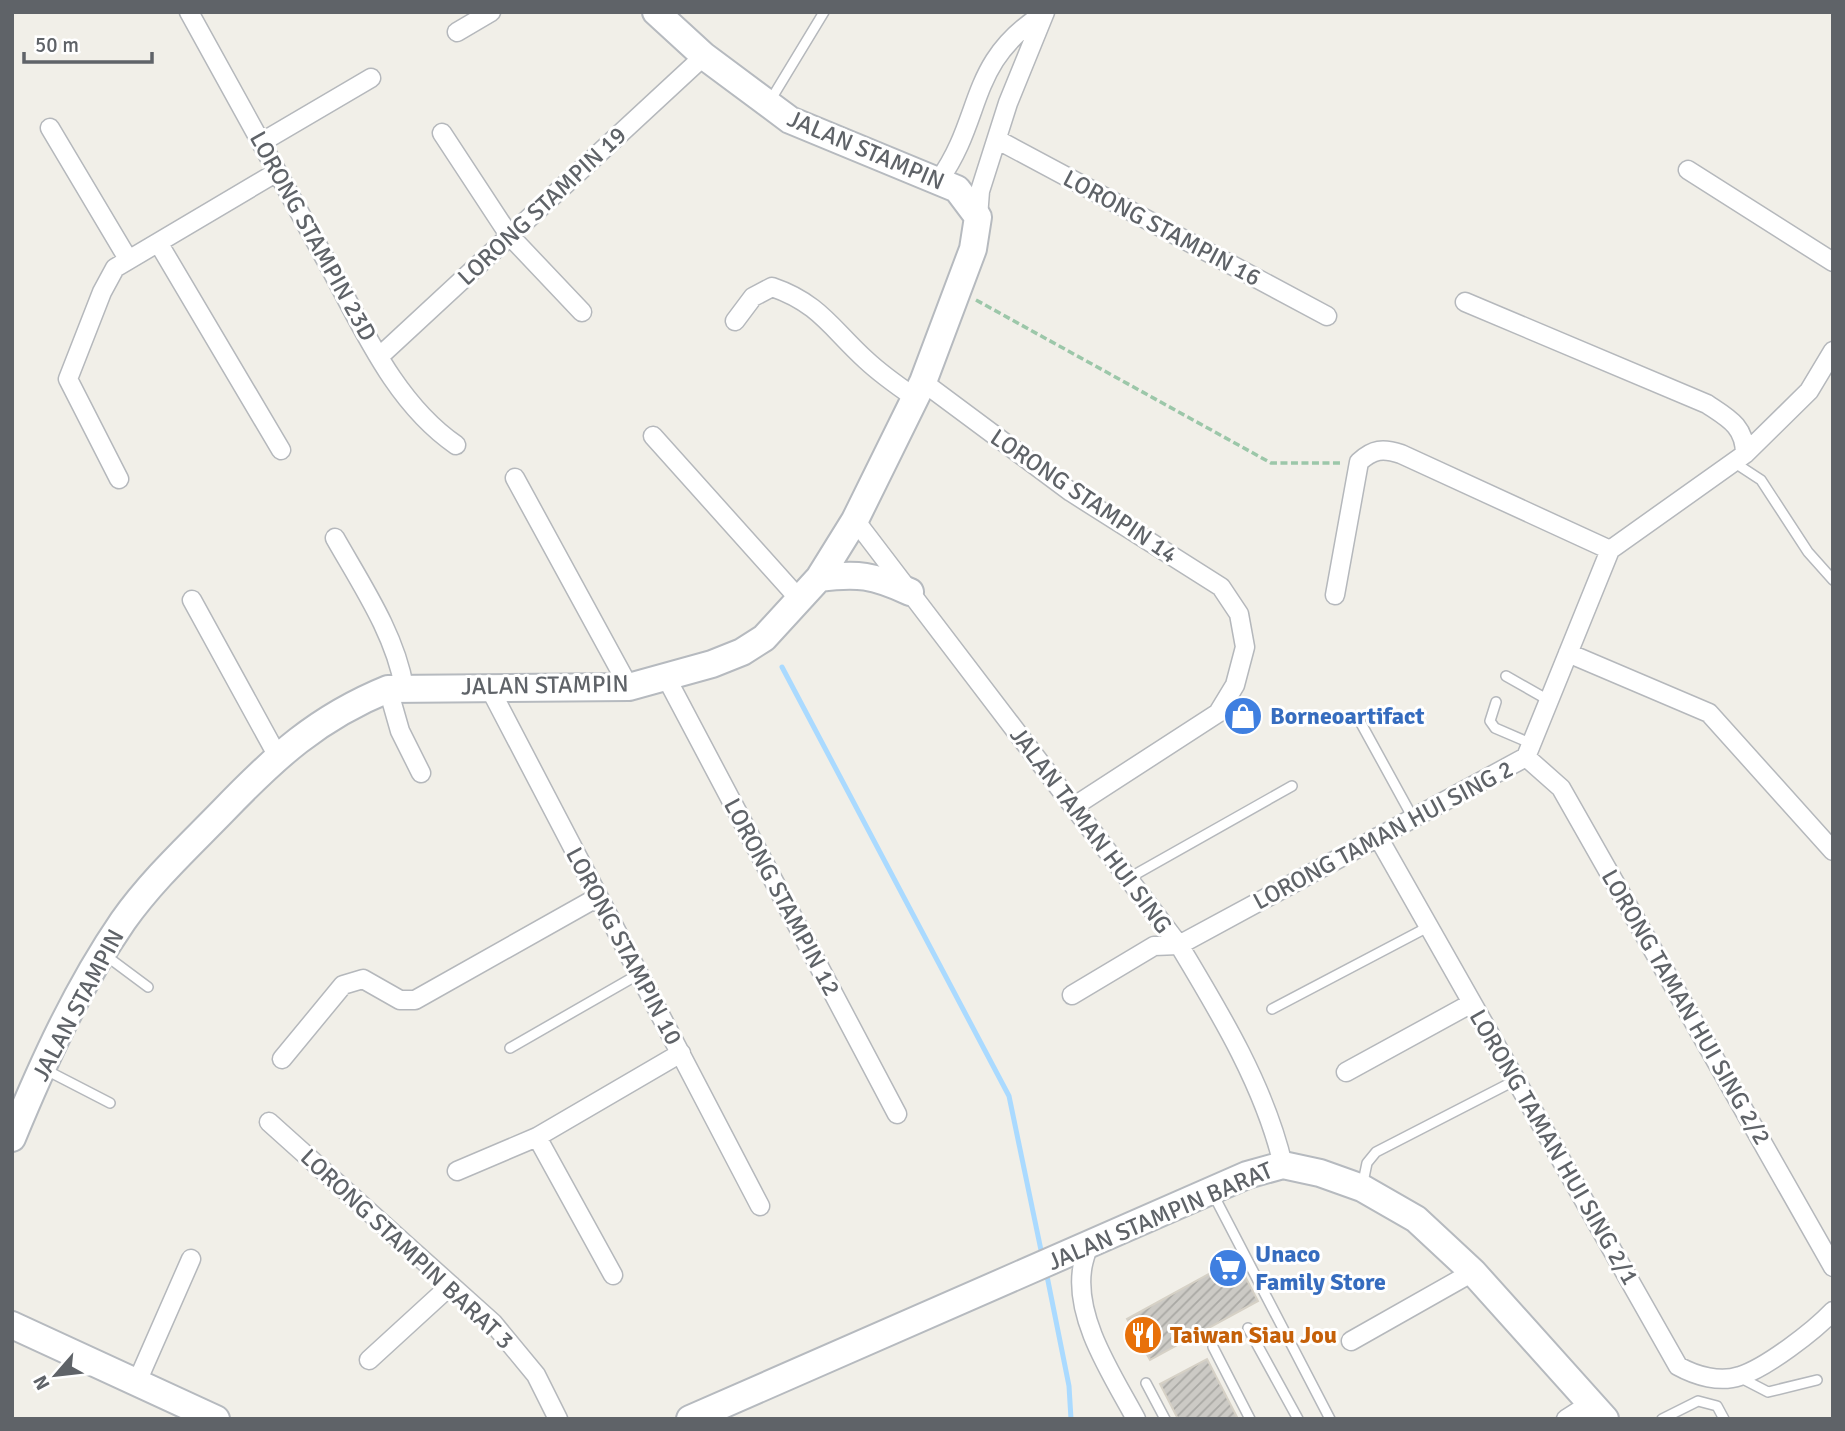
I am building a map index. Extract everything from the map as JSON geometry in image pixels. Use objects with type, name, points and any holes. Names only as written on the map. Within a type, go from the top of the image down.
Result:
[{"type":"street","name":"LORONG STAMPIN 23D","points":[[190,12],[380,356],[417,412],[433,429],[456,445]]},
{"type":"street","points":[[457,32],[491,12]]},
{"type":"street","name":"JALAN STAMPIN","points":[[12,1138],[41,1068],[68,1013],[124,920],[156,880],[277,755],[312,728],[351,704],[396,688],[629,687],[667,679],[742,652],[764,638],[800,601],[819,578],[855,520],[918,389],[974,249],[978,217],[957,189],[825,136],[767,105],[704,56],[656,12]]},
{"type":"street","points":[[978,217],[980,191],[1008,103],[1044,13]]},
{"type":"street","points":[[939,180],[960,147],[974,99],[991,63],[1017,30],[1044,13]]},
{"type":"street","name":"LORONG STAMPIN 19","points":[[380,356],[704,56]]},
{"type":"street","points":[[262,142],[371,78]]},
{"type":"street","points":[[50,128],[128,259]]},
{"type":"street","points":[[443,133],[509,235],[582,312]]},
{"type":"street","name":"LORONG STAMPIN 16","points":[[998,140],[1327,316]]},
{"type":"street","points":[[1688,170],[1833,262]]},
{"type":"street","points":[[119,479],[68,379],[102,292],[115,268],[128,259],[159,244],[277,172]]},
{"type":"street","points":[[159,244],[281,450]]},
{"type":"street","name":"LORONG STAMPIN 14","points":[[735,321],[753,298],[772,287],[794,294],[812,305],[866,360],[918,389],[1071,492],[1221,587],[1239,614],[1245,647],[1235,685],[1217,713],[1073,807]]},
{"type":"street","points":[[1465,302],[1707,404],[1738,425],[1745,439],[1740,458]]},
{"type":"street","points":[[1335,595],[1359,462],[1369,453],[1384,449],[1401,454],[1610,550],[1740,458],[1809,391],[1833,351]]},
{"type":"street","points":[[653,436],[800,601]]},
{"type":"street","points":[[515,478],[629,687]]},
{"type":"street","name":"JALAN TAMAN HUI SING","points":[[855,520],[1179,945],[1225,1021],[1278,1140],[1283,1165]]},
{"type":"street","points":[[335,538],[398,659],[396,688],[400,731],[421,773]]},
{"type":"street","name":"LORONG TAMAN HUI SING 2","points":[[1072,995],[1154,946],[1179,945],[1413,818],[1528,750],[1610,550]]},
{"type":"street","points":[[819,578],[866,575],[910,592]]},
{"type":"street","points":[[192,600],[277,755]]},
{"type":"street","points":[[1569,653],[1709,713],[1833,851]]},
{"type":"street","name":"LORONG STAMPIN 12","points":[[667,679],[897,1114]]},
{"type":"street","name":"LORONG STAMPIN 10","points":[[489,687],[760,1206]]},
{"type":"street","name":"LORONG TAMAN HUI SING 2/2","points":[[1528,750],[1560,788],[1833,1267]]},
{"type":"street","name":"LORONG TAMAN HUI SING 2/1","points":[[1378,837],[1518,1079],[1678,1366],[1700,1377],[1739,1377]]},
{"type":"street","points":[[282,1059],[342,985],[363,979],[400,1000],[415,1000],[598,897]]},
{"type":"street","points":[[1346,1072],[1472,1003]]},
{"type":"street","points":[[457,1171],[537,1137],[681,1053]]},
{"type":"street","name":"LORONG STAMPIN BARAT 3","points":[[269,1122],[493,1323],[536,1375],[558,1419]]},
{"type":"street","points":[[537,1137],[613,1275]]},
{"type":"street","name":"JALAN STAMPIN BARAT","points":[[690,1419],[1247,1175],[1283,1165],[1362,1188],[1416,1219],[1473,1272],[1598,1411]]},
{"type":"street","points":[[1089,1243],[1082,1270],[1083,1304],[1094,1334],[1136,1419]]},
{"type":"street","points":[[137,1382],[191,1259]]},
{"type":"street","points":[[1351,1341],[1473,1272]]},
{"type":"street","points":[[369,1360],[451,1285]]},
{"type":"street","points":[[1739,1377],[1819,1326],[1833,1311]]},
{"type":"street","points":[[12,1325],[214,1418]]},
{"type":"street","points":[[1566,1419],[1598,1411]]},
{"type":"lane","points":[[767,105],[824,12]]},
{"type":"lane","points":[[1740,458],[1761,480],[1808,552],[1833,580]]},
{"type":"lane","points":[[1506,676],[1550,701]]},
{"type":"lane","points":[[1496,702],[1490,721],[1495,728],[1528,750]]},
{"type":"lane","points":[[1357,716],[1413,818]]},
{"type":"lane","points":[[1129,878],[1292,786]]},
{"type":"lane","points":[[1272,1009],[1428,927]]},
{"type":"lane","points":[[103,954],[148,987]]},
{"type":"lane","points":[[510,1048],[639,974]]},
{"type":"lane","points":[[41,1068],[110,1103]]},
{"type":"lane","points":[[1362,1188],[1367,1163],[1376,1152],[1518,1079]]},
{"type":"lane","points":[[1211,1191],[1330,1419]]},
{"type":"lane","points":[[1248,1328],[1298,1419]]},
{"type":"lane","points":[[1213,1347],[1250,1419]]},
{"type":"lane","points":[[1739,1377],[1768,1392],[1817,1380]]},
{"type":"lane","points":[[1146,1383],[1165,1419]]},
{"type":"lane","points":[[1662,1419],[1698,1401],[1717,1406],[1724,1419]]},
{"type":"path","points":[[958,289],[1271,463],[1359,462]]},
{"type":"building","points":[[1236,1259],[1258,1301],[1150,1360],[1127,1319]]},
{"type":"building","points":[[1207,1359],[1238,1419],[1178,1419],[1160,1384]]},
{"type":"waterway","points":[[782,667],[1009,1096],[1042,1255]]},
{"type":"waterway","points":[[1046,1271],[1069,1386],[1071,1419]]},
{"type":"place","name":"Borneoartifact","points":[[1243,716]]},
{"type":"place","name":"Unaco Family Store","points":[[1228,1268]]},
{"type":"place","name":"Taiwan Siau Jou","points":[[1143,1335]]}]
